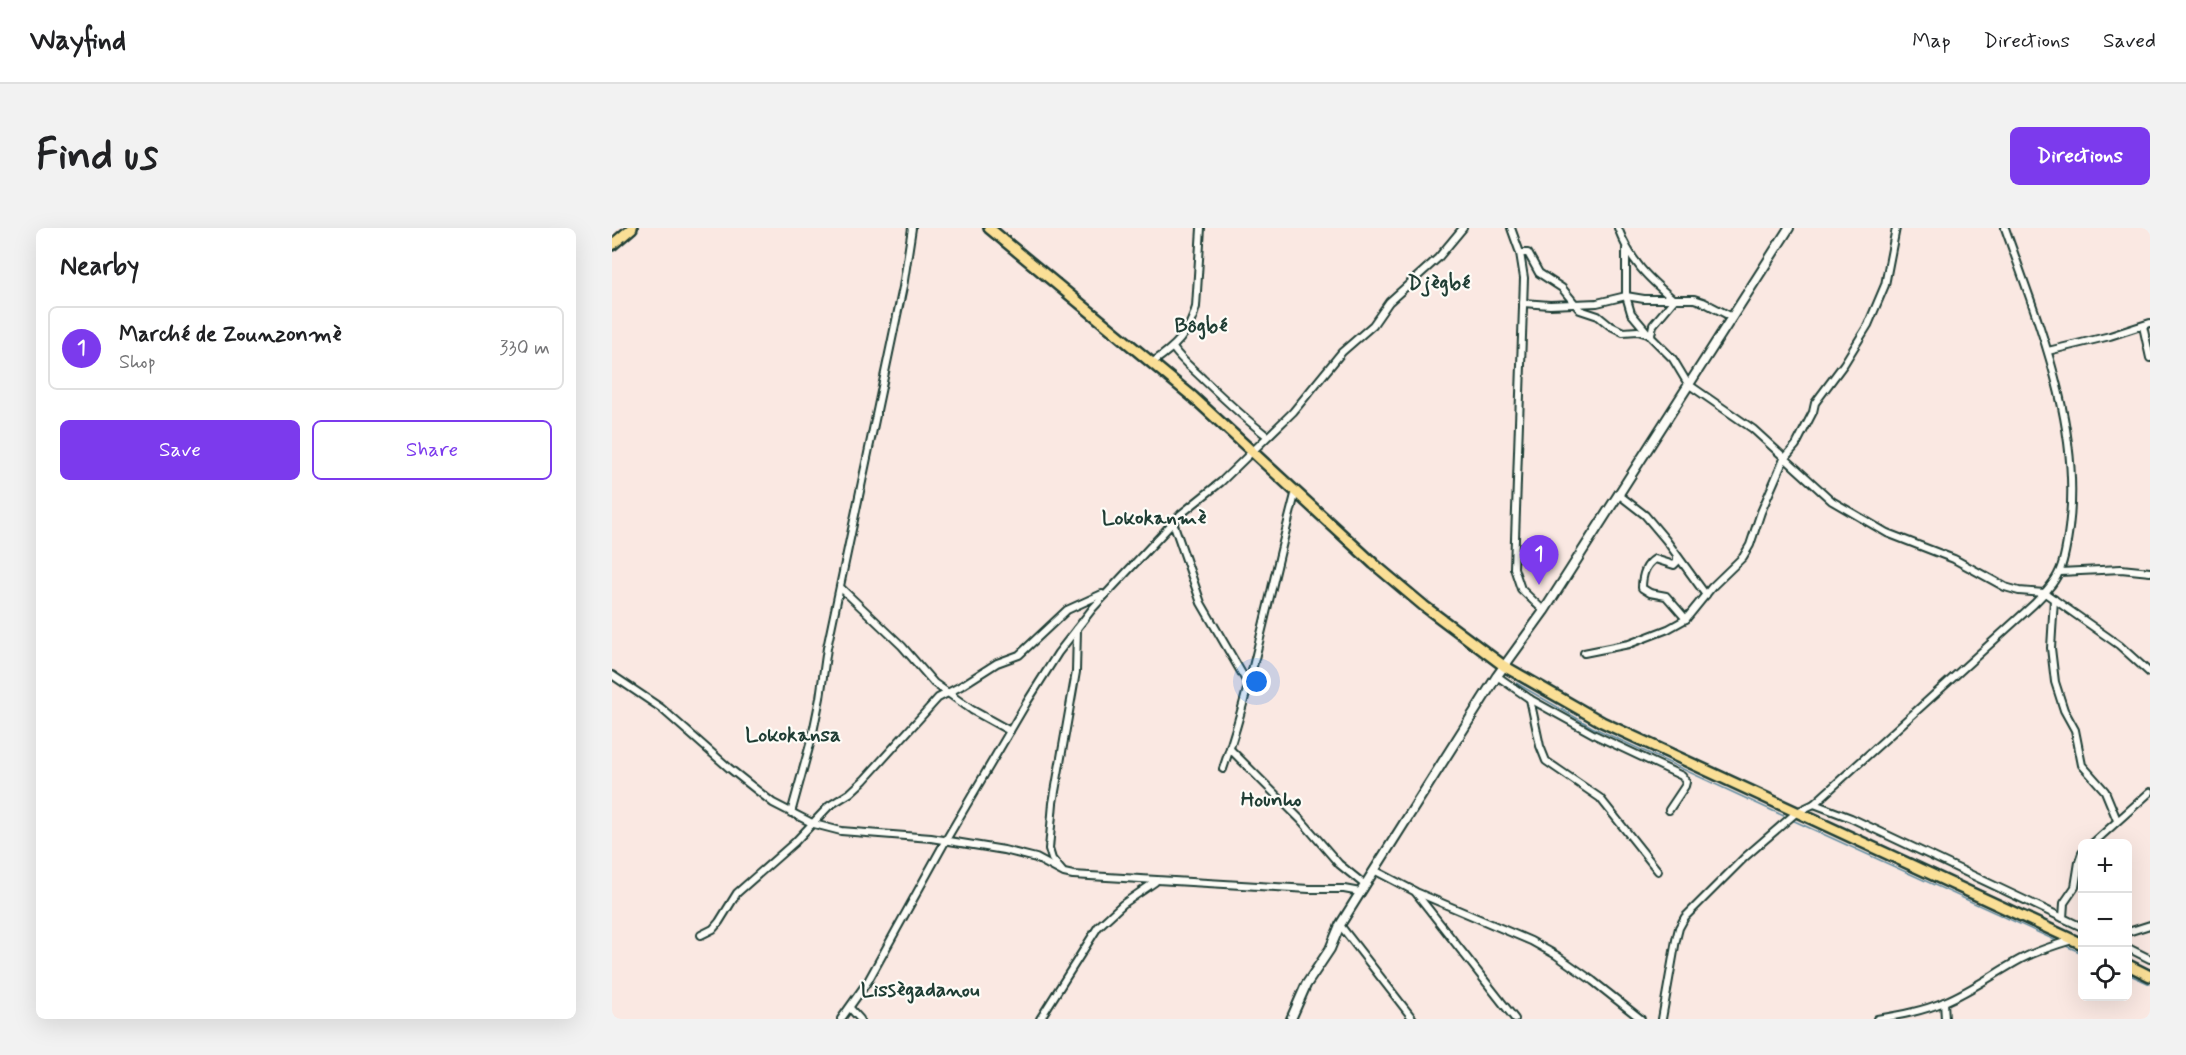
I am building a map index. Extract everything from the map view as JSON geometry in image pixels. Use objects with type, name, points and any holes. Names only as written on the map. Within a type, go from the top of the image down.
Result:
[{"type":"main road","points":[[612,245],[632,228]]},
{"type":"main road","points":[[989,228],[1153,362],[1415,599],[1504,666],[1598,729],[1797,812],[2078,942]]},
{"type":"main road","points":[[2132,967],[2150,976]]},
{"type":"street","points":[[791,813],[812,737],[827,648],[903,286],[912,228]]},
{"type":"street","points":[[1153,362],[1173,348],[1182,338],[1196,307],[1202,228]]},
{"type":"street","points":[[841,1019],[868,981],[946,840],[1010,731],[1059,653],[1077,629],[1106,593],[1173,522],[1221,483],[1298,406],[1342,352],[1373,325],[1395,296],[1428,267],[1463,228]]},
{"type":"street","points":[[1510,228],[1521,253],[1524,278],[1514,568],[1521,589],[1544,611]]},
{"type":"street","points":[[1618,228],[1626,249],[1647,277],[1674,300]]},
{"type":"street","points":[[1292,1019],[1306,985],[1330,949],[1340,925],[1362,889],[1497,676],[1544,611],[1789,228]]},
{"type":"street","points":[[1584,653],[1629,644],[1668,629],[1686,619],[1721,578],[1733,569],[1750,545],[1761,512],[1784,459],[1796,445],[1814,412],[1815,403],[1844,364],[1868,325],[1885,285],[1896,228]]},
{"type":"street","points":[[1662,1019],[1681,922],[1690,910],[1745,857],[1797,812],[1814,804],[2045,593],[2060,572],[2071,507],[2072,474],[2064,423],[2048,351],[2005,228]]},
{"type":"street","points":[[1626,249],[1626,297],[1631,313],[1673,359],[1688,384],[1753,429],[1832,501],[1887,533],[1954,559],[2005,587],[2019,591],[2045,593],[2119,645],[2150,673]]},
{"type":"street","points":[[1521,253],[1528,253],[1539,273],[1562,288],[1580,310],[1599,316],[1608,325],[1623,333],[1638,331],[1651,334],[1653,325],[1674,300]]},
{"type":"street","points":[[1523,303],[1550,305],[1574,302],[1597,303],[1626,297],[1694,299],[1732,316]]},
{"type":"street","points":[[1597,303],[1599,316]]},
{"type":"street","points":[[2048,351],[2147,324],[2150,358]]},
{"type":"street","points":[[1173,348],[1183,363],[1199,375],[1234,410],[1267,435]]},
{"type":"street","points":[[1223,770],[1248,684],[1296,491]]},
{"type":"street","points":[[1618,494],[1645,515],[1706,595]]},
{"type":"street","points":[[1173,522],[1200,603],[1248,684]]},
{"type":"street","points":[[1677,557],[1674,565],[1655,559],[1650,562],[1642,578],[1642,588],[1650,593],[1666,596],[1686,619]]},
{"type":"street","points":[[2060,572],[2121,569],[2150,572]]},
{"type":"street","points":[[841,588],[902,646],[922,671],[945,693],[1010,731]]},
{"type":"street","points":[[701,935],[714,929],[737,893],[814,824],[829,806],[850,793],[864,780],[945,693],[961,686],[997,663],[1019,655],[1067,610],[1106,593]]},
{"type":"street","points":[[2054,599],[2051,648],[2055,682],[2064,710],[2074,730],[2082,765],[2105,791],[2117,820]]},
{"type":"street","points":[[1064,873],[1052,859],[1049,849],[1053,802],[1076,672],[1077,629]]},
{"type":"street","points":[[612,675],[661,708],[773,803],[814,824],[841,831],[946,840],[1004,850],[1031,857],[1064,873],[1156,881],[1309,889],[1362,889]]},
{"type":"street","points":[[1497,676],[1530,699],[1598,729],[1682,776],[1686,782],[1685,786],[1669,810]]},
{"type":"street","points":[[1530,699],[1542,753],[1546,761],[1600,798],[1658,871]]},
{"type":"street","points":[[1230,749],[1308,827],[1362,889]]},
{"type":"street","points":[[2096,839],[2150,792]]},
{"type":"street","points":[[1814,804],[1851,818],[2078,925]]},
{"type":"street","points":[[1374,870],[1416,892],[1531,941],[1593,981],[1641,1019]]},
{"type":"street","points":[[2063,918],[2064,903],[2075,888],[2078,875]]},
{"type":"street","points":[[1040,1019],[1098,927],[1123,904],[1156,881]]},
{"type":"street","points":[[1416,892],[1515,1019]]},
{"type":"street","points":[[2132,930],[2148,924]]},
{"type":"street","points":[[1340,925],[1413,1019]]},
{"type":"street","points":[[1877,1019],[1901,1017],[1944,1002],[1971,990],[2019,960],[2073,939]]},
{"type":"street","points":[[2132,950],[2150,959]]},
{"type":"street","points":[[1944,1002],[1945,1019]]},
{"type":"street","points":[[850,1008],[860,1019]]},
{"type":"waterway","points":[[1516,683],[1592,727],[1786,817]]},
{"type":"waterway","points":[[1790,819],[2059,942]]},
{"type":"waterway","points":[[2066,946],[2078,951]]},
{"type":"waterway","points":[[2132,976],[2150,984]]},
{"type":"place","name":"Marché de Zounzonmè","points":[[1539,585]]},
{"type":"district","name":"Djègbé","points":[[1439,283]]},
{"type":"district","name":"Bôgbé","points":[[1201,326]]},
{"type":"district","name":"Lokokanmè","points":[[1154,518]]},
{"type":"district","name":"Lokokansa","points":[[793,735]]},
{"type":"district","name":"Hounho","points":[[1271,800]]},
{"type":"district","name":"Lissègadanou","points":[[920,990]]}]
